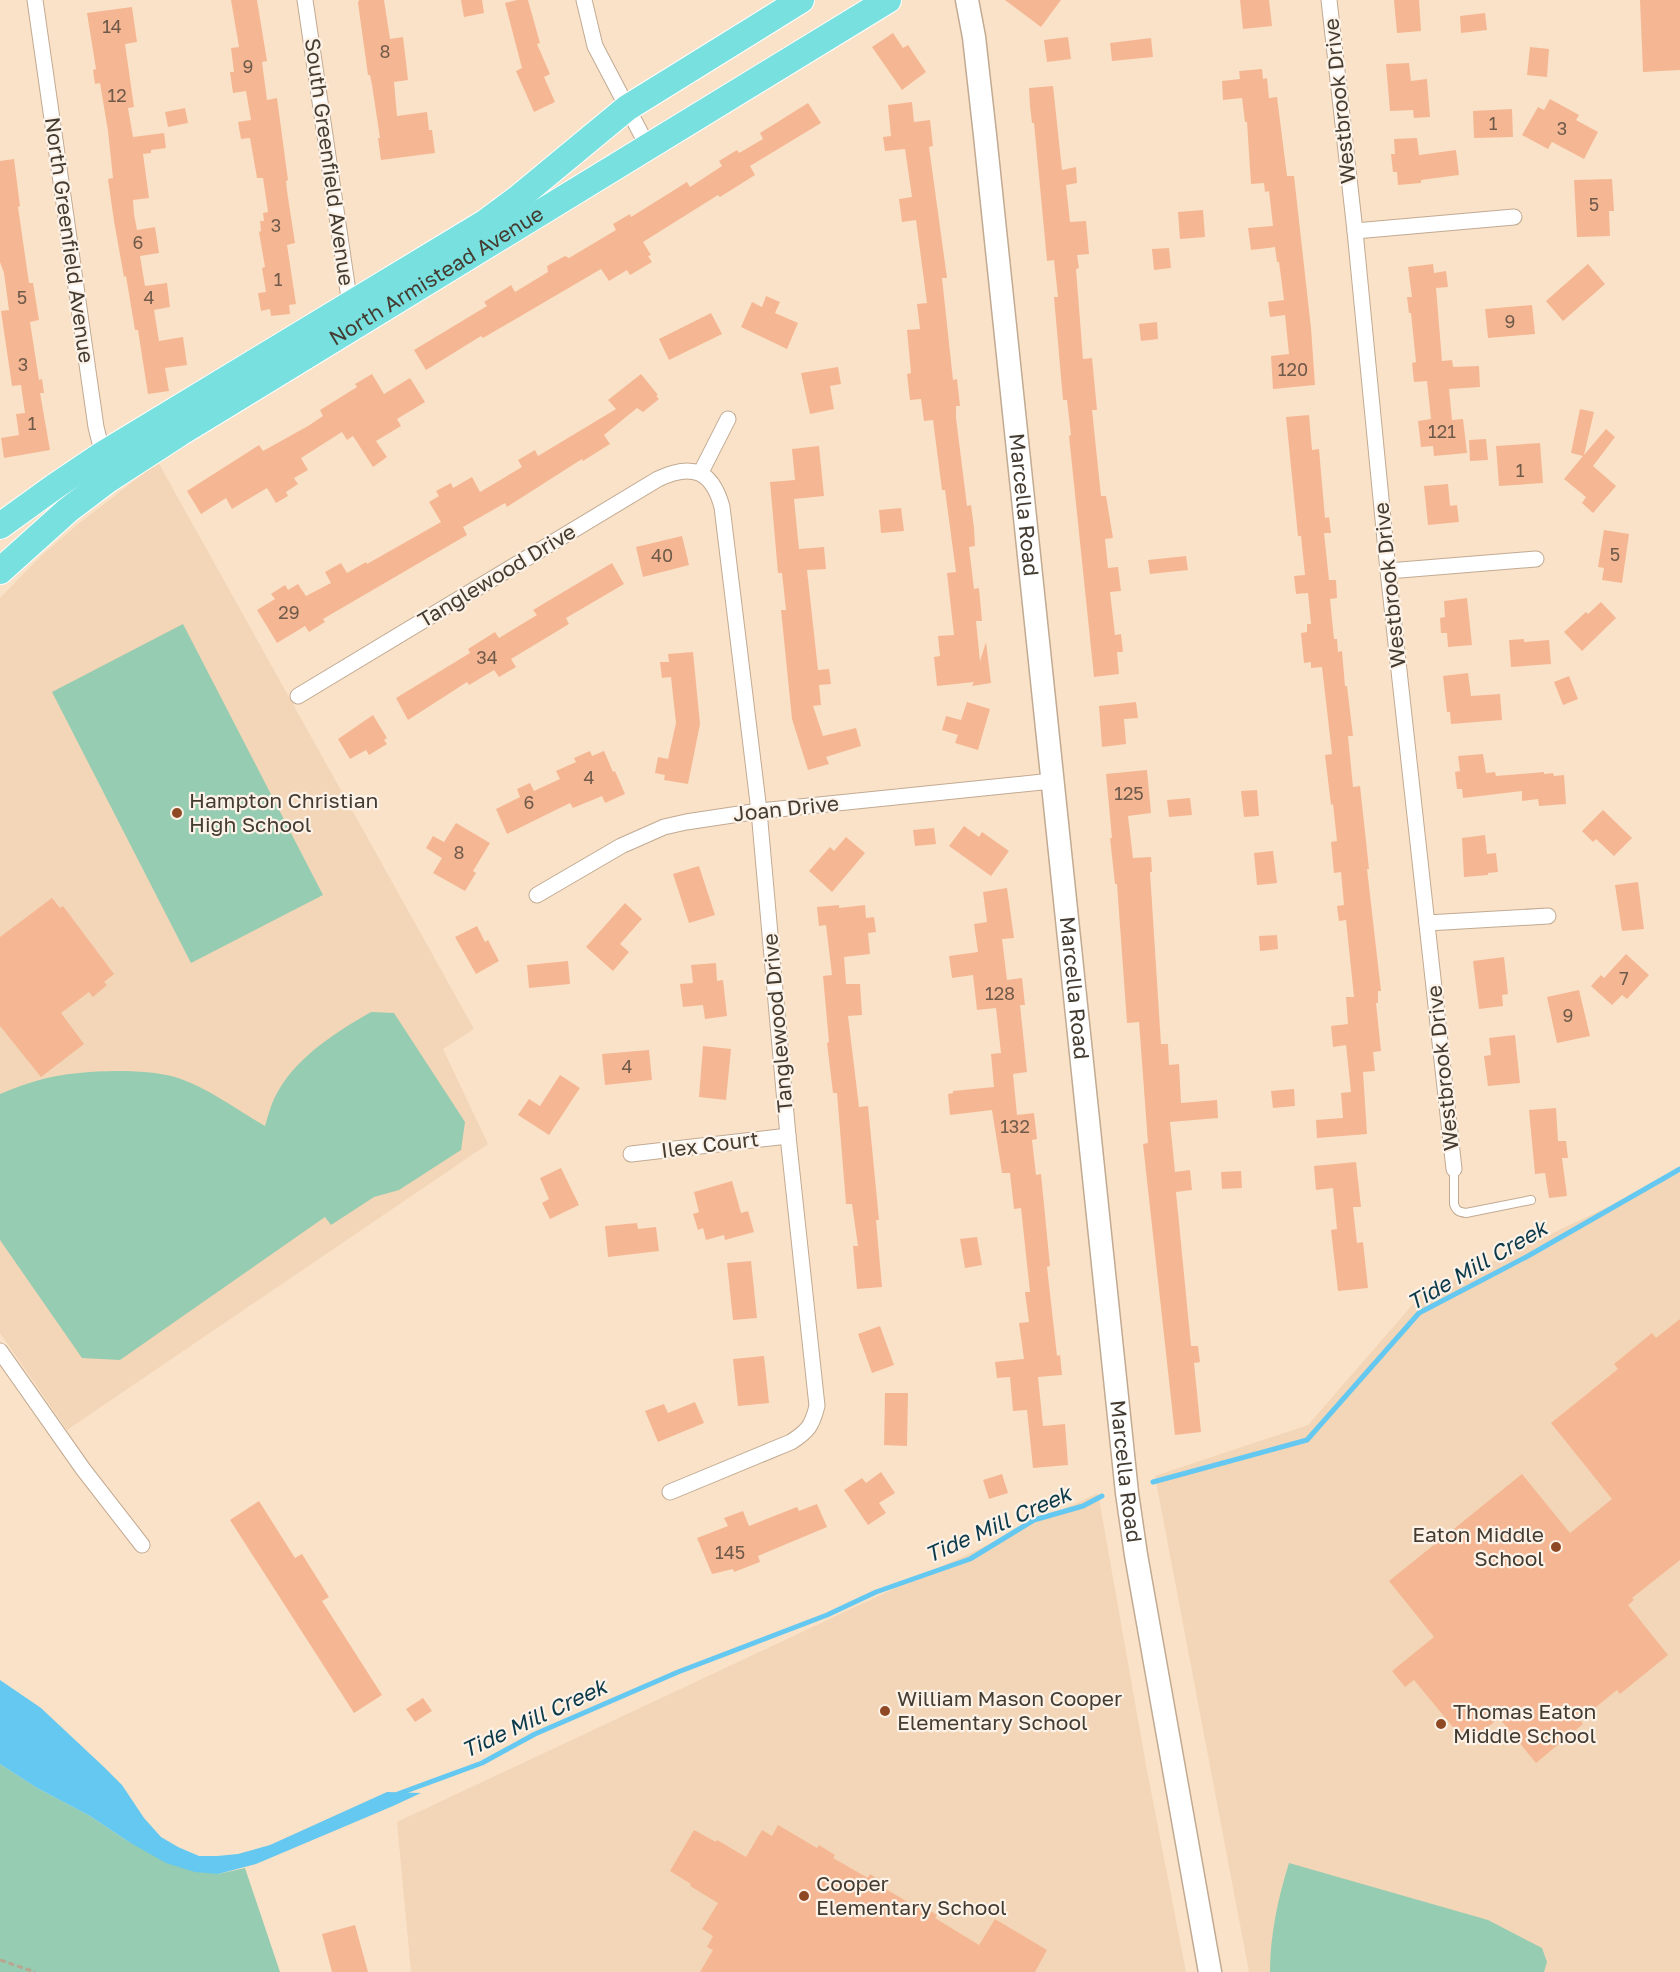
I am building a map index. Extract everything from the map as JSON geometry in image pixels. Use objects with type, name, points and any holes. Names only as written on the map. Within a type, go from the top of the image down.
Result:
[{"type":"main road","name":"North Armistead Avenue","points":[[0,571],[68,510],[109,479],[355,314],[486,222],[627,108],[801,0]]},
{"type":"main road","name":"North Armistead Avenue","points":[[0,526],[103,454],[648,147],[888,0]]},
{"type":"street","name":"North Greenfield Avenue","points":[[35,0],[96,427],[109,479]]},
{"type":"street","name":"South Greenfield Avenue","points":[[305,0],[355,314]]},
{"type":"street","points":[[584,0],[595,46],[648,147]]},
{"type":"street","name":"Marcella Road","points":[[968,0],[979,81],[1127,1493],[1210,1972]]},
{"type":"street","name":"Westbrook Drive","points":[[1329,0],[1355,231],[1388,571],[1454,1169]]},
{"type":"street","points":[[1355,231],[1514,217]]},
{"type":"street","points":[[701,472],[728,419]]},
{"type":"street","name":"Tanglewood Drive","points":[[298,696],[672,472],[688,470],[701,472],[719,494],[759,811],[788,1136],[817,1406],[813,1422],[805,1433],[791,1442],[670,1492]]},
{"type":"street","points":[[1388,571],[1536,559]]},
{"type":"street","name":"Joan Drive","points":[[537,895],[621,846],[664,827],[686,822],[759,811],[1052,781]]},
{"type":"street","points":[[1427,923],[1548,916]]},
{"type":"street","name":"Ilex Court","points":[[631,1154],[788,1136]]},
{"type":"street","points":[[0,1351],[83,1469],[142,1545]]},
{"type":"lane","points":[[1454,1169],[1454,1204],[1455,1209],[1460,1212],[1466,1213],[1531,1200]]},
{"type":"path","points":[[0,1960],[35,1972]]},
{"type":"shaded area","name":"Hampton Christian High School","points":[[158,462],[474,1029],[443,1049],[488,1144],[67,1430],[0,1333],[0,598],[41,556],[77,525]]},
{"type":"shaded area","name":"Thomas Eaton Middle School","points":[[1680,1173],[1680,1972],[1249,1972],[1155,1476],[1308,1425],[1421,1295]]},
{"type":"shaded area","name":"William Mason Cooper Elementary School","points":[[1098,1493],[1146,1765],[1186,1972],[411,1972],[397,1822]]},
{"type":"green space","points":[[183,624],[323,895],[191,963],[52,692]]},
{"type":"green space","points":[[371,1012],[394,1013],[465,1122],[461,1150],[399,1190],[374,1197],[331,1225],[325,1217],[120,1360],[82,1358],[0,1240],[0,1094],[43,1079],[74,1074],[132,1071],[167,1075],[213,1094],[265,1126],[276,1095],[294,1069],[331,1037]]},
{"type":"green space","points":[[0,1764],[37,1788],[90,1816],[129,1842],[218,1874],[245,1868],[280,1972],[0,1972]]},
{"type":"green space","points":[[1289,1863],[1488,1920],[1542,1948],[1547,1962],[1544,1972],[1270,1972],[1275,1917]]},
{"type":"water","points":[[0,1680],[41,1708],[105,1768],[122,1785],[144,1818],[161,1837],[199,1856],[238,1854],[270,1845],[387,1792],[421,1793],[256,1864],[218,1874],[195,1872],[166,1863],[0,1764]]},
{"type":"building","points":[[231,0],[257,0],[267,61],[262,62],[267,100],[277,98],[295,243],[287,245],[296,304],[289,305],[290,314],[271,316],[270,309],[261,311],[258,293],[266,292],[262,268],[265,267],[259,232],[261,231],[260,221],[264,221],[263,213],[268,212],[263,178],[257,178],[250,138],[241,139],[238,122],[251,120],[246,91],[233,93],[230,72],[234,72],[231,48],[239,47]]},
{"type":"building","points":[[359,0],[384,0],[390,39],[403,37],[408,80],[394,82],[397,116],[427,112],[435,153],[381,160],[378,138],[380,138],[372,85],[370,75],[368,75]]},
{"type":"building","points":[[461,0],[482,0],[484,13],[464,17]]},
{"type":"building","points":[[528,0],[540,43],[537,44],[550,74],[544,77],[555,102],[534,112],[516,71],[522,68],[505,3]]},
{"type":"building","points":[[1005,0],[1061,0],[1041,27]]},
{"type":"building","points":[[1240,0],[1269,0],[1272,26],[1243,29]]},
{"type":"building","points":[[1394,0],[1419,0],[1421,31],[1397,33]]},
{"type":"building","points":[[1640,0],[1680,0],[1680,70],[1643,72]]},
{"type":"building","points":[[132,7],[137,42],[125,44],[134,107],[128,108],[133,137],[164,133],[166,148],[151,150],[151,153],[143,154],[149,198],[133,200],[134,214],[137,230],[155,227],[159,253],[140,256],[145,286],[167,283],[170,307],[154,310],[159,341],[183,337],[187,365],[165,368],[169,391],[148,394],[138,330],[135,330],[114,221],[108,179],[113,178],[108,131],[100,83],[95,84],[93,70],[96,69],[87,13]]},
{"type":"building","points":[[1485,13],[1487,30],[1461,33],[1460,16]]},
{"type":"building","points":[[893,33],[903,48],[908,45],[926,72],[902,90],[872,47]]},
{"type":"building","points":[[1068,37],[1071,59],[1047,62],[1044,40]]},
{"type":"building","points":[[1151,38],[1153,57],[1112,61],[1110,43]]},
{"type":"building","points":[[1530,47],[1549,49],[1547,77],[1527,75]]},
{"type":"building","points":[[1409,63],[1411,81],[1427,79],[1430,117],[1414,118],[1413,110],[1390,111],[1386,64]]},
{"type":"building","points":[[1262,69],[1263,79],[1267,78],[1269,98],[1277,97],[1287,176],[1294,176],[1315,385],[1273,389],[1271,356],[1289,354],[1285,315],[1270,317],[1268,302],[1284,300],[1279,262],[1277,262],[1275,247],[1251,250],[1248,228],[1273,226],[1269,191],[1265,192],[1264,183],[1251,184],[1247,122],[1245,122],[1242,98],[1223,100],[1222,81],[1240,79],[1239,71]]},
{"type":"building","points":[[1053,86],[1062,170],[1076,167],[1077,183],[1066,185],[1070,222],[1086,221],[1089,254],[1077,255],[1079,268],[1076,269],[1083,359],[1092,358],[1097,410],[1092,410],[1101,496],[1106,496],[1113,538],[1105,539],[1108,568],[1118,567],[1121,591],[1110,592],[1115,635],[1121,634],[1123,652],[1117,652],[1119,674],[1094,677],[1069,436],[1071,435],[1067,400],[1063,400],[1054,297],[1058,297],[1054,260],[1047,261],[1034,123],[1032,123],[1030,106],[1029,88]]},
{"type":"building","points":[[1550,99],[1579,115],[1576,120],[1598,132],[1584,159],[1552,142],[1548,149],[1522,135],[1538,107],[1544,110]]},
{"type":"building","points":[[912,102],[914,122],[930,120],[933,146],[929,147],[947,278],[942,278],[953,380],[957,379],[960,406],[956,406],[956,418],[967,506],[971,505],[974,528],[975,546],[969,547],[974,589],[979,588],[982,621],[976,621],[980,661],[986,642],[991,683],[972,686],[974,682],[937,686],[934,657],[940,656],[938,636],[954,635],[947,573],[956,572],[933,420],[924,421],[921,399],[910,400],[907,374],[911,373],[907,330],[920,329],[917,304],[927,303],[916,220],[902,222],[899,199],[912,197],[905,149],[885,151],[883,137],[891,136],[888,105]]},
{"type":"building","points":[[808,103],[821,123],[750,166],[755,175],[720,197],[718,195],[643,242],[651,255],[648,256],[652,262],[630,275],[627,270],[609,281],[601,269],[483,338],[481,336],[426,370],[414,350],[487,306],[484,302],[511,285],[515,292],[548,272],[547,266],[565,256],[569,258],[616,230],[613,224],[630,214],[631,217],[687,182],[690,187],[722,166],[719,161],[763,139],[760,133]]},
{"type":"building","points":[[185,108],[188,123],[168,127],[165,112]]},
{"type":"building","points":[[1512,109],[1513,137],[1474,138],[1473,111]]},
{"type":"building","points":[[1417,138],[1419,155],[1456,150],[1459,175],[1398,185],[1397,172],[1393,172],[1391,154],[1395,154],[1394,139]]},
{"type":"building","points":[[14,159],[29,283],[33,283],[39,320],[30,322],[39,380],[42,379],[44,393],[40,393],[50,450],[4,458],[1,438],[19,435],[16,414],[25,413],[21,385],[12,386],[1,311],[9,310],[4,273],[0,262],[0,161]]},
{"type":"building","points":[[1612,179],[1614,211],[1609,211],[1610,236],[1577,237],[1574,180]]},
{"type":"building","points":[[1203,210],[1205,237],[1180,239],[1178,212]]},
{"type":"building","points":[[1169,248],[1171,268],[1154,270],[1152,249]]},
{"type":"building","points":[[1433,264],[1434,273],[1446,271],[1448,287],[1436,288],[1442,361],[1452,360],[1453,367],[1479,366],[1480,387],[1449,389],[1452,420],[1463,419],[1467,453],[1434,456],[1433,446],[1421,447],[1418,421],[1431,419],[1427,381],[1414,382],[1412,363],[1416,362],[1407,297],[1412,297],[1408,267]]},
{"type":"building","points":[[1588,264],[1605,284],[1563,321],[1546,301]]},
{"type":"building","points":[[766,296],[780,302],[775,313],[798,323],[787,349],[741,327],[752,302],[762,307]]},
{"type":"building","points":[[1532,305],[1535,334],[1488,338],[1485,309]]},
{"type":"building","points":[[711,313],[722,334],[669,360],[659,339]]},
{"type":"building","points":[[1157,322],[1158,339],[1141,341],[1139,324]]},
{"type":"building","points":[[838,367],[841,384],[830,386],[834,409],[810,414],[801,373]]},
{"type":"building","points":[[372,374],[384,394],[410,378],[425,402],[397,419],[401,426],[376,441],[387,457],[373,467],[353,436],[347,440],[342,432],[301,458],[308,470],[294,478],[298,484],[286,492],[288,496],[276,503],[267,488],[232,509],[226,498],[201,514],[187,491],[259,445],[263,451],[308,426],[323,416],[320,410],[357,387],[355,384]]},
{"type":"building","points":[[641,374],[659,399],[643,412],[637,408],[604,435],[610,444],[583,461],[582,459],[507,507],[505,503],[463,527],[467,535],[323,619],[325,622],[309,632],[305,626],[277,643],[257,610],[275,599],[271,594],[285,585],[288,590],[298,584],[306,596],[331,583],[325,572],[341,563],[347,573],[441,522],[429,502],[439,496],[436,491],[451,483],[453,488],[472,477],[480,492],[522,467],[518,460],[535,450],[538,456],[616,409],[608,400]]},
{"type":"building","points":[[1580,409],[1594,412],[1584,455],[1606,429],[1615,437],[1593,466],[1616,486],[1593,513],[1582,503],[1586,497],[1564,479],[1583,456],[1571,453]]},
{"type":"building","points":[[1309,415],[1312,450],[1319,449],[1325,518],[1329,517],[1331,533],[1324,533],[1329,580],[1336,580],[1337,598],[1330,599],[1334,639],[1337,639],[1338,652],[1342,651],[1345,686],[1347,686],[1353,736],[1348,736],[1353,787],[1360,786],[1381,991],[1378,991],[1378,1003],[1376,1003],[1381,1051],[1373,1052],[1375,1071],[1363,1072],[1367,1134],[1317,1138],[1316,1120],[1343,1118],[1341,1093],[1351,1092],[1346,1045],[1333,1047],[1331,1026],[1348,1024],[1346,997],[1354,997],[1346,920],[1339,921],[1337,906],[1344,905],[1341,872],[1334,873],[1331,842],[1337,841],[1325,755],[1332,754],[1322,667],[1311,668],[1311,662],[1304,663],[1301,633],[1307,632],[1307,624],[1311,624],[1308,593],[1296,594],[1294,576],[1305,575],[1301,536],[1298,536],[1286,417]]},
{"type":"building","points":[[1486,439],[1488,460],[1470,461],[1469,440]]},
{"type":"building","points":[[1540,443],[1543,483],[1499,486],[1496,446]]},
{"type":"building","points":[[819,446],[824,496],[794,499],[799,549],[824,547],[826,569],[807,570],[818,670],[829,669],[831,684],[819,685],[821,705],[813,706],[823,736],[856,728],[861,746],[826,757],[829,764],[808,770],[792,719],[781,610],[786,610],[782,573],[778,573],[770,482],[795,480],[792,449]]},
{"type":"building","points":[[1448,484],[1450,506],[1457,505],[1459,522],[1428,525],[1424,486]]},
{"type":"building","points":[[901,508],[904,531],[881,533],[879,510]]},
{"type":"building","points":[[1604,530],[1629,534],[1622,583],[1602,580],[1604,568],[1598,567]]},
{"type":"building","points":[[682,536],[689,565],[643,577],[636,547]]},
{"type":"building","points":[[1186,556],[1188,570],[1150,574],[1148,560]]},
{"type":"building","points":[[612,563],[624,584],[566,618],[569,624],[511,659],[516,667],[499,677],[494,670],[469,685],[467,682],[408,720],[396,698],[470,653],[468,649],[495,632],[499,638],[537,615],[533,610]]},
{"type":"building","points":[[1467,598],[1472,645],[1448,647],[1447,633],[1441,633],[1440,618],[1445,617],[1444,601]]},
{"type":"building","points":[[1601,602],[1616,618],[1582,651],[1564,632]]},
{"type":"building","points":[[1524,639],[1524,642],[1549,640],[1551,664],[1511,667],[1509,640]]},
{"type":"building","points":[[693,652],[700,724],[688,784],[664,780],[665,775],[655,773],[658,757],[668,759],[676,723],[671,677],[662,678],[660,662],[669,662],[668,654]]},
{"type":"building","points":[[1468,673],[1471,696],[1500,694],[1502,720],[1451,724],[1450,712],[1447,712],[1443,676]]},
{"type":"building","points":[[1569,676],[1578,699],[1563,705],[1554,682]]},
{"type":"building","points":[[967,702],[990,709],[978,750],[955,743],[958,735],[942,730],[946,716],[961,720]]},
{"type":"building","points":[[1136,702],[1138,718],[1124,719],[1126,744],[1102,747],[1099,706]]},
{"type":"building","points":[[373,715],[387,738],[384,740],[387,744],[369,755],[366,750],[350,759],[338,739]]},
{"type":"building","points":[[590,751],[592,756],[604,751],[625,794],[605,803],[602,796],[573,808],[570,803],[507,834],[496,809],[520,797],[517,789],[530,783],[534,791],[560,779],[556,771],[576,762],[574,758]]},
{"type":"building","points":[[1483,754],[1486,773],[1495,772],[1496,776],[1544,772],[1544,774],[1553,773],[1554,776],[1564,775],[1566,804],[1539,806],[1538,799],[1522,801],[1522,791],[1463,798],[1462,789],[1457,789],[1455,772],[1460,771],[1458,756]]},
{"type":"building","points":[[1147,770],[1151,813],[1128,816],[1133,858],[1151,857],[1161,1044],[1168,1044],[1169,1065],[1179,1064],[1181,1103],[1217,1100],[1218,1118],[1170,1122],[1175,1172],[1190,1170],[1192,1190],[1176,1192],[1191,1346],[1198,1346],[1200,1362],[1194,1363],[1201,1432],[1175,1435],[1143,1144],[1148,1143],[1139,1022],[1127,1023],[1106,774]]},
{"type":"building","points":[[1257,790],[1259,816],[1244,817],[1241,791]]},
{"type":"building","points":[[1190,798],[1192,815],[1169,817],[1167,800]]},
{"type":"building","points":[[1603,810],[1632,838],[1614,856],[1596,839],[1593,842],[1582,831]]},
{"type":"building","points":[[456,823],[490,843],[473,871],[476,873],[465,891],[433,873],[442,858],[426,848],[433,836],[444,842]]},
{"type":"building","points":[[964,826],[979,837],[982,832],[1009,851],[991,876],[949,846]]},
{"type":"building","points":[[934,828],[936,844],[915,846],[913,830]]},
{"type":"building","points":[[1485,835],[1487,854],[1496,853],[1498,872],[1464,877],[1462,838]]},
{"type":"building","points":[[846,837],[865,853],[832,892],[809,871],[830,847],[834,851]]},
{"type":"building","points":[[1273,851],[1277,883],[1257,885],[1254,853]]},
{"type":"building","points":[[699,866],[715,915],[689,923],[673,874]]},
{"type":"building","points":[[1638,882],[1644,929],[1622,931],[1615,885]]},
{"type":"building","points":[[1007,888],[1014,938],[1002,939],[1007,980],[1022,978],[1025,1005],[1020,1005],[1027,1072],[1013,1074],[1017,1115],[1034,1113],[1037,1139],[1032,1140],[1036,1175],[1041,1174],[1050,1266],[1047,1267],[1057,1356],[1060,1355],[1062,1375],[1038,1377],[1043,1426],[1065,1424],[1068,1465],[1033,1468],[1027,1410],[1013,1411],[1010,1377],[997,1378],[995,1362],[1024,1359],[1019,1323],[1029,1322],[1025,1292],[1030,1292],[1021,1208],[1014,1209],[1010,1173],[1002,1173],[992,1110],[950,1115],[948,1094],[953,1091],[994,1087],[991,1054],[1001,1053],[996,1008],[977,1010],[973,975],[952,978],[949,956],[978,952],[974,924],[987,922],[983,892]]},
{"type":"building","points":[[52,898],[60,908],[63,906],[114,974],[104,982],[107,985],[93,997],[89,992],[61,1013],[84,1044],[41,1077],[0,1026],[0,937]]},
{"type":"building","points":[[625,903],[642,919],[620,944],[629,952],[613,971],[586,947]]},
{"type":"building","points":[[839,905],[839,908],[865,905],[866,918],[874,917],[876,932],[868,933],[870,954],[844,957],[846,984],[860,984],[862,1015],[848,1016],[859,1107],[868,1106],[879,1220],[876,1220],[882,1287],[857,1289],[853,1246],[858,1246],[852,1204],[846,1204],[837,1093],[833,1093],[827,1043],[829,1042],[823,976],[832,975],[826,925],[819,926],[817,907]]},
{"type":"building","points":[[477,926],[485,942],[488,940],[499,961],[476,974],[455,937]]},
{"type":"building","points":[[1277,935],[1278,949],[1260,951],[1259,936]]},
{"type":"building","points":[[1626,954],[1649,975],[1627,999],[1622,995],[1612,1005],[1591,986],[1601,975],[1604,978]]},
{"type":"building","points":[[1504,957],[1508,994],[1502,995],[1503,1006],[1479,1009],[1473,961]]},
{"type":"building","points":[[568,961],[570,984],[529,988],[527,965]]},
{"type":"building","points":[[716,963],[717,981],[723,980],[727,1016],[705,1019],[703,1005],[683,1007],[680,984],[693,983],[691,965]]},
{"type":"building","points":[[1579,990],[1590,1036],[1557,1043],[1547,997]]},
{"type":"building","points":[[1515,1035],[1520,1083],[1488,1086],[1484,1056],[1491,1055],[1489,1038]]},
{"type":"building","points":[[703,1046],[731,1049],[726,1100],[699,1097]]},
{"type":"building","points":[[649,1050],[652,1080],[605,1085],[602,1054]]},
{"type":"building","points":[[560,1075],[580,1088],[549,1135],[518,1115],[529,1099],[540,1106]]},
{"type":"building","points":[[1294,1089],[1295,1106],[1273,1108],[1271,1091]]},
{"type":"building","points":[[1556,1108],[1558,1141],[1566,1141],[1568,1158],[1562,1158],[1567,1196],[1549,1198],[1545,1173],[1535,1174],[1529,1110]]},
{"type":"building","points":[[1356,1162],[1361,1207],[1353,1207],[1357,1243],[1363,1242],[1368,1288],[1338,1291],[1331,1230],[1337,1229],[1333,1188],[1316,1190],[1314,1166]]},
{"type":"building","points":[[561,1168],[579,1205],[550,1219],[542,1203],[549,1199],[540,1178]]},
{"type":"building","points":[[1241,1171],[1242,1188],[1222,1189],[1221,1172]]},
{"type":"building","points":[[732,1181],[741,1213],[748,1211],[754,1232],[725,1240],[724,1235],[706,1240],[703,1228],[698,1230],[693,1214],[699,1212],[694,1192]]},
{"type":"building","points":[[637,1223],[638,1229],[656,1227],[659,1251],[608,1257],[605,1226]]},
{"type":"building","points":[[977,1237],[982,1265],[965,1268],[960,1239]]},
{"type":"building","points":[[751,1261],[757,1318],[733,1320],[727,1263]]},
{"type":"building","name":"Eaton Middle School","points":[[1680,1319],[1680,1560],[1632,1598],[1634,1600],[1628,1605],[1668,1655],[1620,1694],[1617,1690],[1580,1720],[1583,1724],[1536,1763],[1499,1718],[1467,1744],[1414,1680],[1405,1687],[1392,1671],[1434,1637],[1389,1581],[1522,1474],[1570,1533],[1612,1499],[1551,1423],[1618,1369],[1614,1364],[1652,1333],[1656,1338]]},
{"type":"building","points":[[880,1326],[894,1365],[872,1373],[858,1334]]},
{"type":"building","points":[[764,1356],[769,1403],[738,1406],[733,1359]]},
{"type":"building","points":[[885,1393],[908,1393],[907,1446],[884,1445]]},
{"type":"building","points":[[695,1402],[704,1423],[658,1442],[645,1411],[664,1404],[668,1413]]},
{"type":"building","points":[[881,1472],[895,1493],[879,1503],[886,1513],[868,1525],[844,1490],[862,1478],[866,1483]]},
{"type":"building","points":[[1002,1474],[1008,1493],[989,1499],[983,1480]]},
{"type":"building","points":[[259,1501],[295,1558],[302,1554],[329,1597],[322,1601],[382,1695],[354,1713],[230,1520]]},
{"type":"building","points":[[817,1504],[827,1527],[758,1556],[760,1562],[734,1572],[733,1569],[712,1574],[697,1538],[728,1526],[724,1518],[743,1511],[749,1526],[797,1507],[799,1511]]},
{"type":"building","points":[[423,1698],[432,1711],[415,1722],[406,1709]]},
{"type":"building","name":"Cooper Elementary School","points":[[778,1825],[817,1848],[819,1845],[835,1855],[833,1858],[868,1878],[870,1874],[886,1884],[884,1888],[918,1908],[920,1905],[937,1915],[935,1918],[979,1945],[995,1919],[1047,1950],[1035,1972],[700,1972],[713,1950],[707,1947],[713,1936],[702,1929],[718,1903],[670,1871],[694,1830],[746,1857],[762,1830],[772,1836]]},
{"type":"building","points":[[355,1925],[368,1972],[332,1972],[322,1934]]},
{"type":"waterway","name":"Tide Mill Creek","points":[[1153,1482],[1307,1440],[1419,1313],[1528,1256],[1680,1169]]},
{"type":"waterway","name":"Tide Mill Creek","points":[[395,1795],[482,1763],[535,1734],[678,1672],[827,1615],[876,1592],[970,1559],[1034,1520],[1083,1506],[1102,1496]]},
{"type":"place","name":"Hampton Christian High School","points":[[177,813]]},
{"type":"place","name":"Eaton Middle School","points":[[1556,1547]]},
{"type":"place","name":"William Mason Cooper Elementary School","points":[[885,1711]]},
{"type":"place","name":"Thomas Eaton Middle School","points":[[1441,1724]]},
{"type":"place","name":"Cooper Elementary School","points":[[804,1896]]}]
